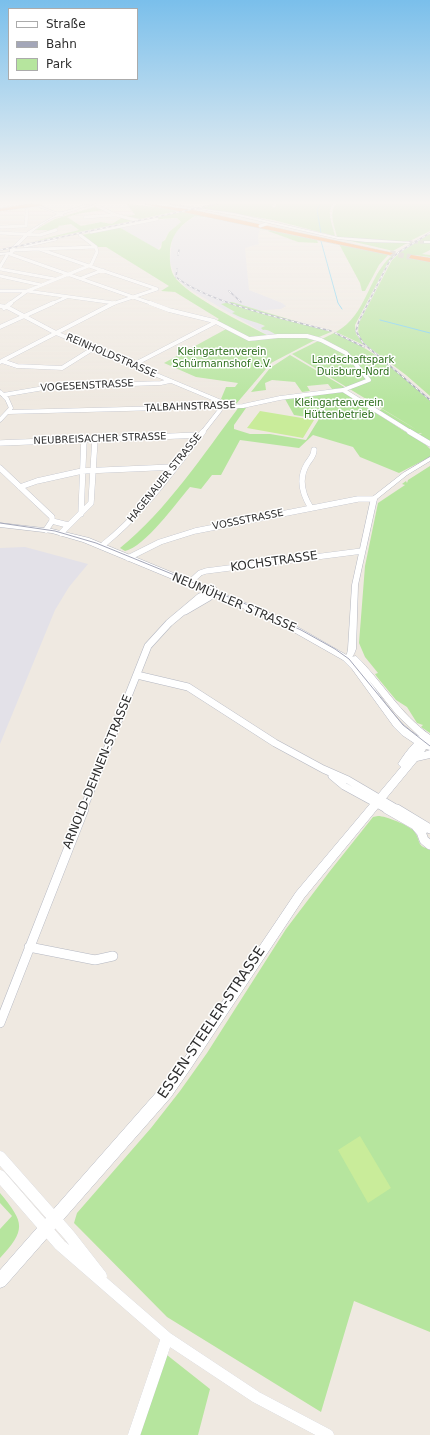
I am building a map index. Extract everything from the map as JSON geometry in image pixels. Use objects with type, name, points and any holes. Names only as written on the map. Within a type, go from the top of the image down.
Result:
[{"type":"main road","name":"NEUMÜHLER STRASSE","points":[[0,519],[49,526],[190,581],[279,620],[348,657],[372,676],[426,742]]},
{"type":"main road","name":"NEUMÜHLER STRASSE","points":[[0,525],[49,526]]},
{"type":"main road","name":"NEUMÜHLER STRASSE","points":[[62,532],[104,544],[129,557]]},
{"type":"main road","name":"NEUMÜHLER STRASSE","points":[[348,657],[390,716],[405,733],[426,742]]},
{"type":"main road","points":[[405,733],[409,739],[411,756],[430,754]]},
{"type":"main road","name":"ESSEN-STEELER-STRASSE","points":[[0,1281],[144,1119],[166,1092],[196,1052],[300,895],[398,776],[411,756],[426,742]]},
{"type":"street","points":[[15,271],[55,279]]},
{"type":"street","points":[[62,271],[134,296],[168,310],[216,322]]},
{"type":"street","points":[[0,310],[7,307],[27,291],[74,271]]},
{"type":"street","points":[[82,278],[100,271]]},
{"type":"street","points":[[1,362],[114,303],[157,289],[106,271]]},
{"type":"street","points":[[0,276],[41,285]]},
{"type":"street","points":[[0,291],[27,291],[114,303]]},
{"type":"street","points":[[0,327],[67,297]]},
{"type":"street","name":"REINHOLDSTRASSE","points":[[0,306],[7,307],[56,333],[215,399],[219,401],[220,406]]},
{"type":"street","points":[[133,365],[216,322]]},
{"type":"street","name":"TALBAHNSTRASSE","points":[[9,412],[243,406],[280,398],[343,390],[368,381],[369,378],[346,353],[321,340],[307,336],[278,336],[252,339],[216,322]]},
{"type":"street","points":[[1,362],[17,366],[62,368],[66,367],[79,356],[94,348]]},
{"type":"street","name":"VOGESENSTRASSE","points":[[2,393],[50,386],[161,383],[171,381]]},
{"type":"street","points":[[343,390],[430,444]]},
{"type":"street","points":[[0,420],[9,412],[11,408],[2,393]]},
{"type":"street","name":"HAGENAUER STRASSE","points":[[104,544],[139,512],[220,410],[220,406]]},
{"type":"street","name":"NEUBREISACHER STRASSE","points":[[0,443],[200,435]]},
{"type":"street","points":[[81,514],[84,439]]},
{"type":"street","points":[[62,532],[81,514],[92,500],[95,439]]},
{"type":"street","points":[[311,508],[304,500],[301,483],[303,471],[308,460],[314,454],[314,450]]},
{"type":"street","points":[[348,657],[352,646],[355,584],[374,499],[405,474],[430,459]]},
{"type":"street","points":[[20,487],[37,481],[82,471],[174,467]]},
{"type":"street","points":[[0,468],[52,517],[49,526],[68,525]]},
{"type":"street","name":"VOSSSTRASSE","points":[[129,557],[146,546],[169,537],[358,499],[374,499]]},
{"type":"street","points":[[81,500],[92,500]]},
{"type":"street","name":"KOCHSTRASSE","points":[[190,581],[206,571],[362,551]]},
{"type":"street","name":"ARNOLD-DEHNEN-STRASSE","points":[[0,1023],[148,646],[153,638],[185,610],[203,601],[212,591]]},
{"type":"street","points":[[136,675],[188,687],[211,700],[274,744],[323,769],[344,786],[377,801],[430,829]]},
{"type":"street","points":[[377,801],[415,825],[422,832],[424,841],[430,844]]},
{"type":"street","points":[[422,832],[425,829],[430,829]]},
{"type":"street","points":[[29,947],[95,960],[113,956]]},
{"type":"street","points":[[0,1158],[50,1223],[66,1250],[167,1338],[251,1394],[328,1435]]},
{"type":"street","points":[[0,1176],[50,1223]]},
{"type":"street","points":[[134,1435],[167,1338]]},
{"type":"shaded area","points":[[173,271],[247,271],[249,290],[286,306],[281,309],[236,312],[266,327],[277,335],[267,335],[187,288],[175,277]]},
{"type":"shaded area","points":[[25,547],[88,564],[69,587],[55,610],[0,744],[0,548]]},
{"type":"green space","points":[[145,271],[172,271],[174,276],[190,292],[267,335],[252,339],[216,321],[219,319],[175,292],[161,291],[169,286]]},
{"type":"green space","points":[[354,271],[376,271],[365,291],[362,291],[360,283]]},
{"type":"green space","points":[[379,271],[383,271],[355,325],[356,334],[364,345],[336,332],[346,325],[354,316],[361,306]]},
{"type":"green space","name":"Landschaftspark Duisburg-Nord","points":[[386,271],[430,271],[430,396],[406,375],[366,345],[360,337],[358,331],[360,321]]},
{"type":"green space","points":[[230,302],[331,332],[319,337],[283,336],[276,334],[263,330],[261,328],[265,326],[232,313],[235,312],[221,304]]},
{"type":"green space","name":"Kleingartenverein Schürmannshof e.V.","points":[[228,328],[253,341],[269,337],[304,337],[317,339],[271,363],[236,404],[221,399],[226,387],[235,387],[238,383],[196,377],[164,363]]},
{"type":"green space","name":"Landschaftspark Duisburg-Nord","points":[[334,333],[361,346],[385,362],[430,401],[430,443],[419,435],[422,433],[417,434],[378,411],[382,409],[417,430],[292,354]]},
{"type":"green space","points":[[290,355],[346,388],[332,389],[328,384],[307,386],[310,391],[302,392],[295,382],[272,380],[265,383],[266,390],[251,392],[270,368]]},
{"type":"green space","name":"Kleingartenverein Hüttenbetrieb","points":[[343,392],[426,445],[430,449],[430,457],[399,473],[360,457],[353,447],[313,435],[299,448],[240,440],[221,475],[212,475],[201,489],[190,487],[160,524],[142,542],[125,551],[120,548],[153,517],[169,499],[198,463],[239,407],[246,408],[234,425],[234,429],[250,434],[270,434],[306,440],[319,419],[294,415],[285,399]]},
{"type":"green space","points":[[260,411],[314,420],[303,438],[247,428]]},
{"type":"green space","points":[[430,466],[430,733],[421,727],[423,725],[417,723],[407,707],[396,700],[377,677],[375,674],[378,673],[365,657],[359,643],[365,566],[378,503],[405,485],[402,484],[406,481],[407,483],[408,480]]},
{"type":"green space","points":[[378,816],[391,819],[411,829],[416,834],[421,845],[430,849],[430,1332],[354,1301],[321,1412],[167,1317],[74,1223],[77,1213],[151,1128],[180,1091],[207,1053],[286,929],[373,817]]},
{"type":"green space","points":[[360,1136],[391,1188],[368,1203],[338,1150]]},
{"type":"green space","points":[[0,1193],[14,1212],[18,1219],[19,1226],[18,1233],[14,1240],[0,1258],[0,1229],[12,1216],[0,1203]]},
{"type":"green space","points":[[167,1355],[210,1389],[198,1435],[140,1435]]},
{"type":"waterway","points":[[329,271],[338,303],[342,309]]},
{"type":"waterway","points":[[380,320],[430,333]]},
{"type":"tram line","points":[[0,523],[55,531],[96,543],[248,605],[301,630],[335,649],[349,659],[403,725],[430,746]]},
{"type":"railway","points":[[177,271],[176,277],[190,286],[228,303],[331,331]]},
{"type":"railway","points":[[384,271],[359,321],[356,331],[363,343],[430,400]]},
{"type":"railway","points":[[229,291],[241,302]]},
{"type":"railway","points":[[335,333],[364,347]]}]
